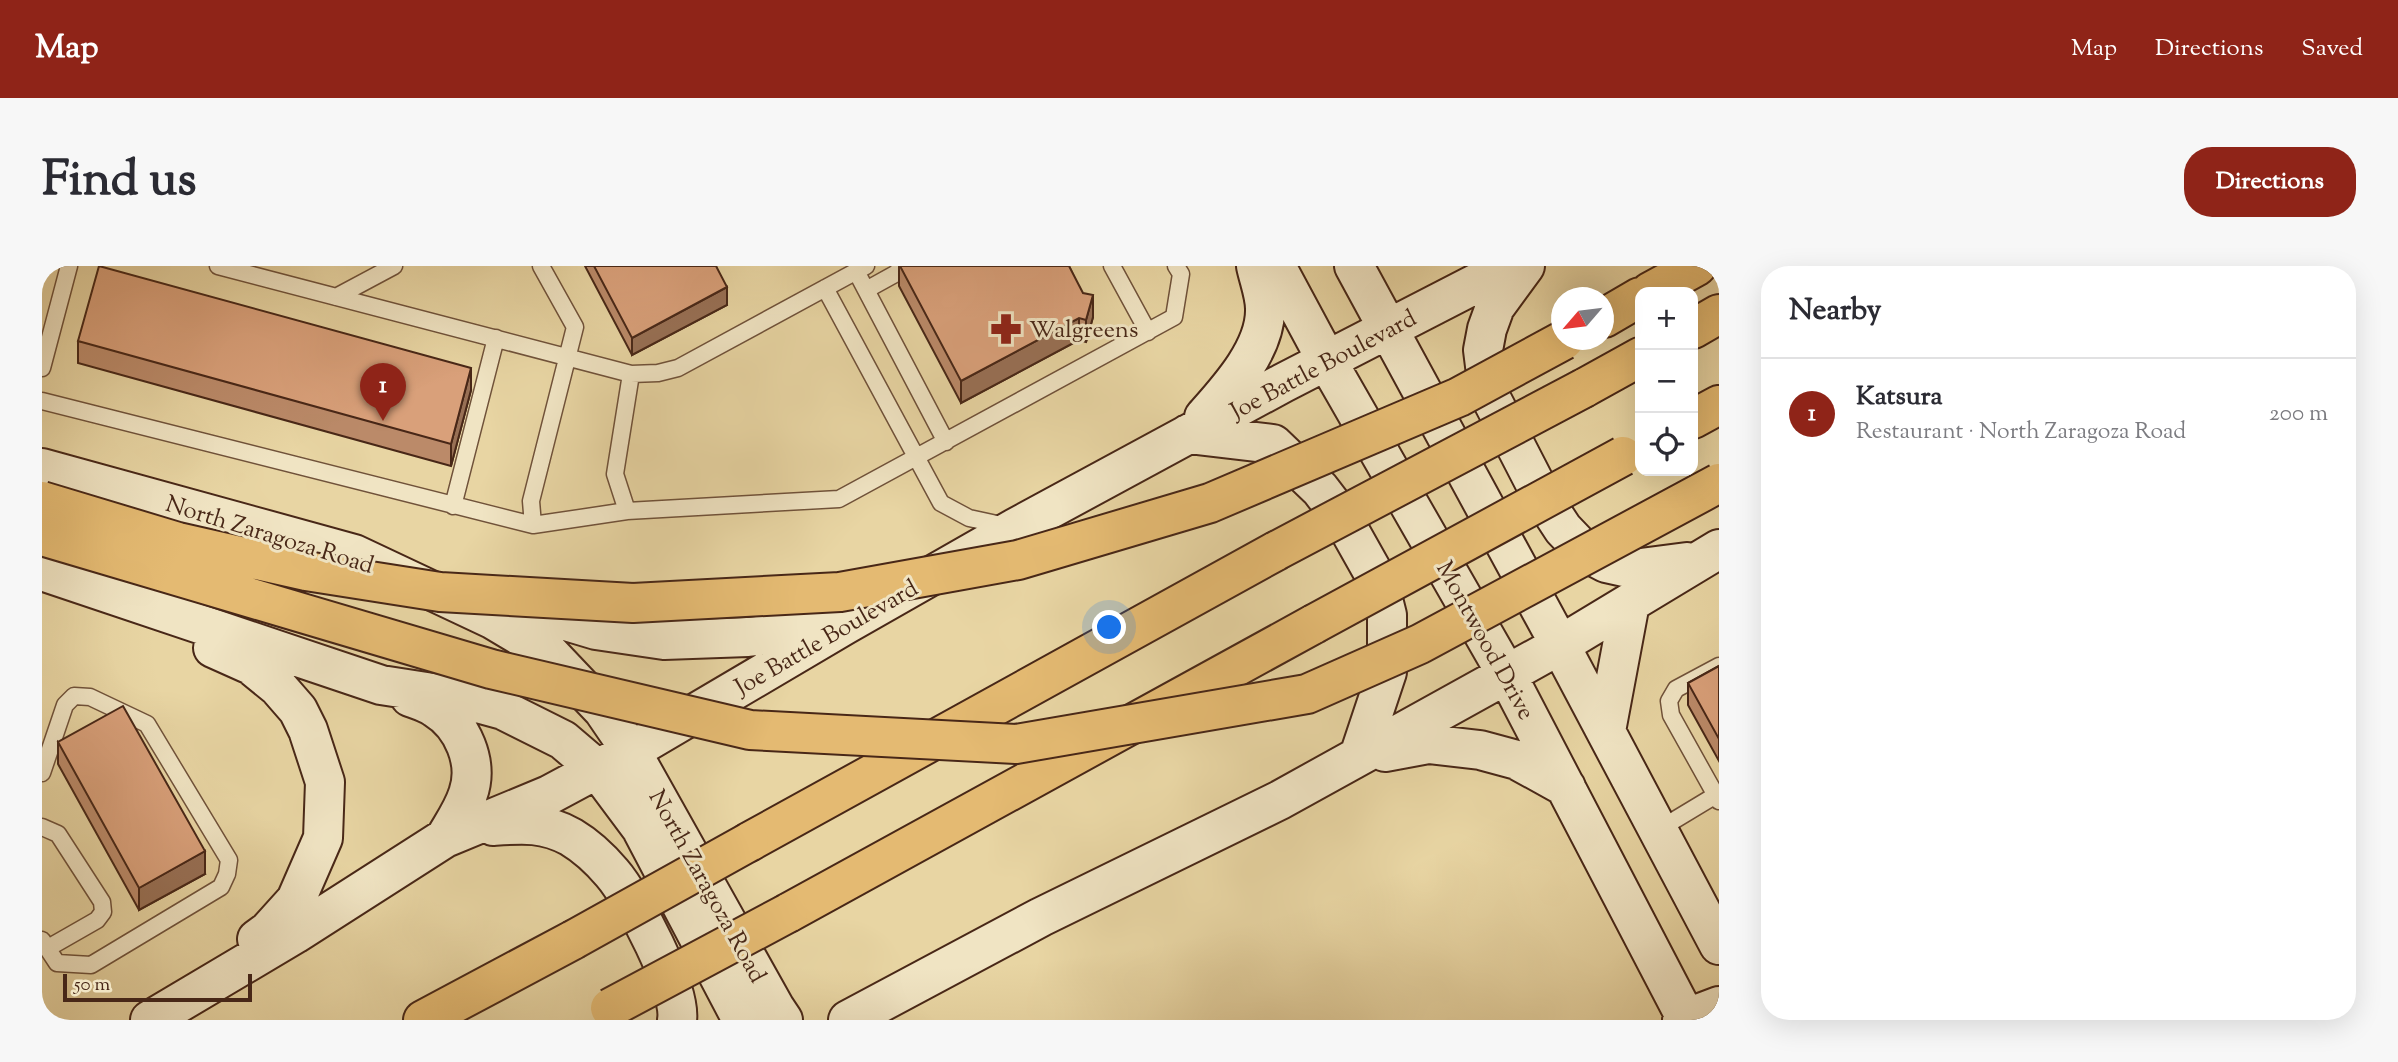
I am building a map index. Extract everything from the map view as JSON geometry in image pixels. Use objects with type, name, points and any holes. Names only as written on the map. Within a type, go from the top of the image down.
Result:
[{"type":"highway","points":[[1659,287],[1697,266]]},
{"type":"highway","points":[[1614,312],[1635,300]]},
{"type":"highway","points":[[1698,326],[1719,314]]},
{"type":"highway","points":[[42,501],[203,548],[306,571],[440,592],[633,603],[841,592],[1018,560],[1210,503],[1459,397],[1551,347]]},
{"type":"highway","points":[[423,1020],[573,940],[1276,551],[1635,360]]},
{"type":"highway","points":[[1698,416],[1719,405]]},
{"type":"highway","points":[[600,1014],[1632,452]]},
{"type":"highway","points":[[42,536],[491,668],[750,730],[1016,744],[1307,694],[1420,644],[1719,483]]},
{"type":"main road","points":[[1188,435],[1231,387],[1260,336],[1265,310],[1256,266]]},
{"type":"main road","name":"Montwood Drive","points":[[1276,266],[1327,361],[1507,675],[1566,787],[1694,1016]]},
{"type":"main road","points":[[1354,266],[1390,328],[1719,945]]},
{"type":"main road","name":"Joe Battle Boulevard","points":[[150,1020],[295,934],[445,838],[549,795],[631,751],[1015,528],[1510,266]]},
{"type":"main road","points":[[1525,266],[1495,307],[1483,350],[1492,400],[1542,497],[1563,529],[1586,552],[1606,563],[1633,569],[1711,554]]},
{"type":"main road","points":[[1188,435],[1273,444],[1320,489],[1336,509],[1379,583],[1387,615],[1387,671],[1359,756]]},
{"type":"main road","name":"North Zaragoza Road","points":[[42,468],[354,554],[492,619],[549,653],[603,710],[631,751],[783,1020]]},
{"type":"main road","points":[[354,554],[560,621],[596,630],[664,640],[748,637],[845,625]]},
{"type":"main road","points":[[848,1020],[1041,917],[1280,800],[1560,645],[1711,554]]},
{"type":"main road","points":[[57,576],[101,610],[217,649],[250,665],[278,687],[298,710],[308,730],[325,782],[323,838],[296,900],[268,931],[212,973],[184,999]]},
{"type":"main road","name":"North Zaragoza Road","points":[[57,576],[381,685],[452,696],[503,710],[563,740],[597,768],[641,828],[742,1020]]},
{"type":"main road","points":[[1606,731],[1630,603]]},
{"type":"main road","points":[[381,685],[436,708],[467,746],[472,773],[469,793],[445,838]]},
{"type":"main road","points":[[1359,756],[1428,744],[1480,750],[1517,760],[1566,787]]},
{"type":"main road","points":[[445,838],[485,826],[534,823],[571,837],[591,852],[614,874],[644,926],[671,981],[678,1012],[677,1020]]},
{"type":"main road","points":[[1681,873],[1719,907]]},
{"type":"lane","points":[[42,368],[69,266]]},
{"type":"lane","points":[[218,266],[631,374],[657,373],[678,368],[832,278],[861,269],[866,290],[946,442]]},
{"type":"lane","points":[[336,297],[394,266]]},
{"type":"lane","points":[[533,525],[531,501],[575,327],[541,266]]},
{"type":"lane","points":[[1112,266],[1148,332]]},
{"type":"lane","points":[[42,401],[533,525],[628,511],[839,499],[1174,317],[1181,274],[1177,266]]},
{"type":"lane","points":[[866,290],[906,271]]},
{"type":"lane","points":[[832,278],[916,458],[941,503],[969,518],[1015,528]]},
{"type":"lane","points":[[453,506],[496,338]]},
{"type":"lane","points":[[628,511],[615,474],[631,374]]},
{"type":"lane","points":[[1658,830],[1717,798],[1671,715],[1669,701],[1676,690],[1719,666]]},
{"type":"lane","points":[[42,773],[65,705],[74,696],[90,697],[147,724],[229,860],[227,874],[221,887],[91,965],[57,963],[45,944],[97,920],[103,912],[102,902],[58,834],[42,827]]},
{"type":"lane","points":[[1684,739],[1701,729]]},
{"type":"lane","points":[[1703,771],[1719,761]]},
{"type":"building","points":[[99,266],[471,368],[451,444],[78,341]]},
{"type":"building","points":[[594,266],[716,266],[727,287],[632,338]]},
{"type":"building","name":"Walgreens","points":[[900,266],[1069,266],[1083,293],[1093,295],[1086,320],[1079,318],[961,381]]},
{"type":"building","points":[[1719,666],[1719,739],[1688,683]]},
{"type":"building","points":[[123,706],[205,851],[139,888],[58,742]]},
{"type":"place","name":"Walgreens","points":[[1006,329]]},
{"type":"place","name":"Katsura","points":[[383,421]]}]
